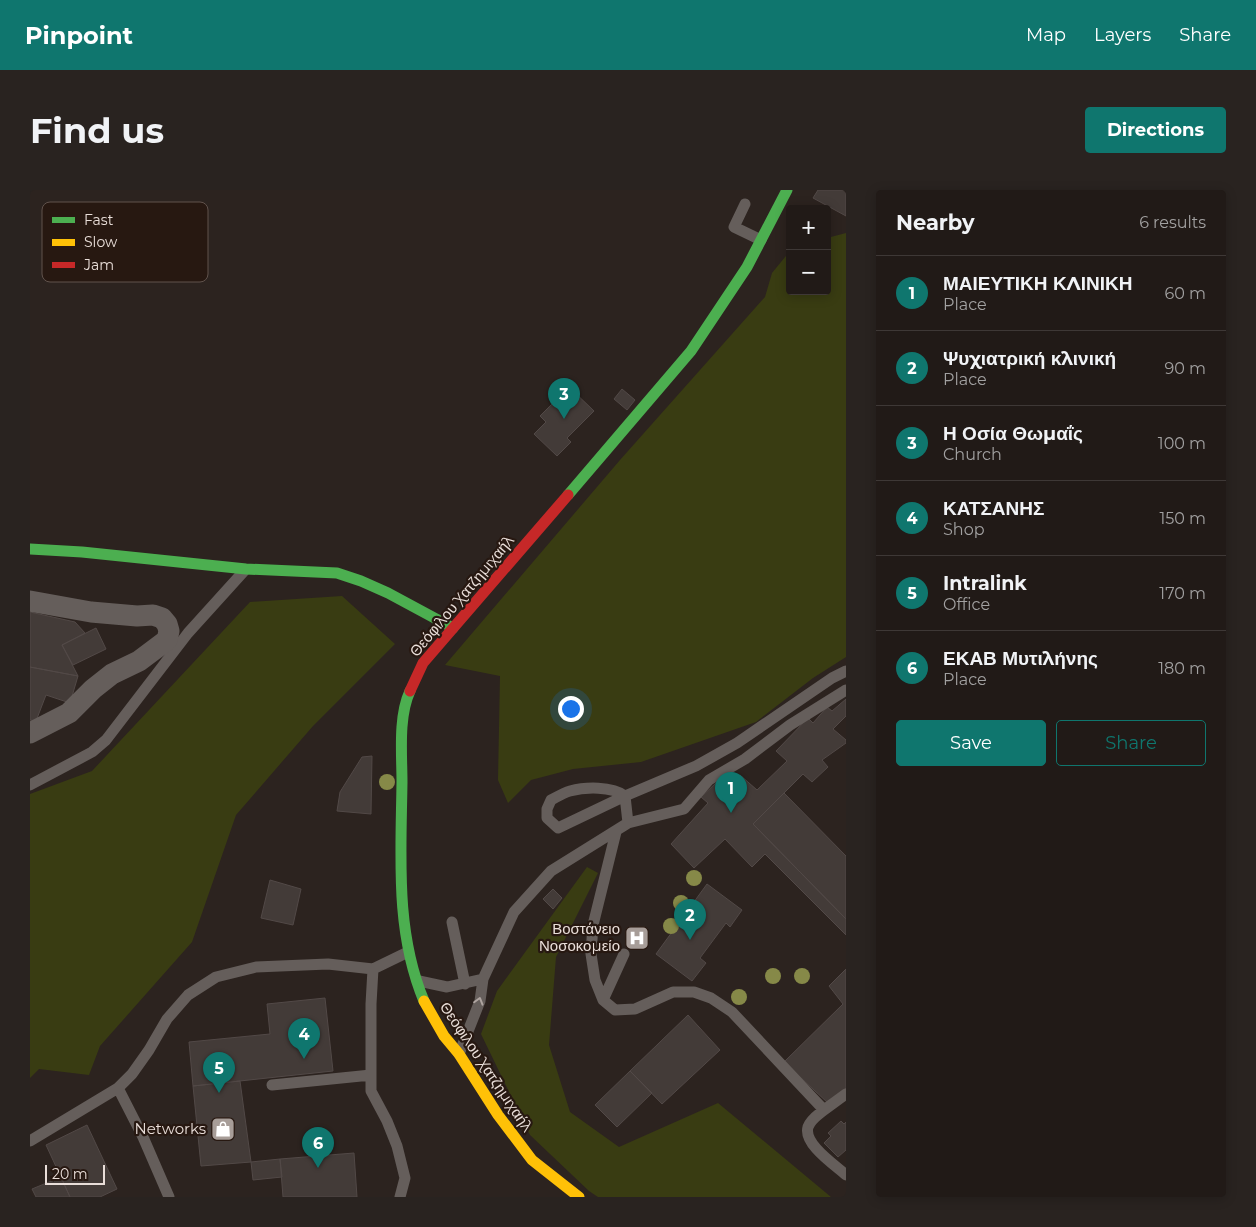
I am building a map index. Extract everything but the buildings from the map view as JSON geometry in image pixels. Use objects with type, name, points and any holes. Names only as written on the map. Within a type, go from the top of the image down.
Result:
[{"type":"street","name":"Θεόφιλου Χατζημιχαήλ","points":[[579,1197],[532,1160],[498,1116],[459,1054],[444,1036],[423,1000],[408,952],[401,892],[402,725],[408,695],[423,663],[691,351],[747,267],[787,190]]},
{"type":"street","points":[[31,550],[246,569],[337,573],[361,580],[453,628]]},
{"type":"street","points":[[30,601],[91,612],[137,616],[153,615],[162,618],[168,624],[169,631],[167,640],[138,661],[112,674],[69,713],[30,733]]},
{"type":"lane","points":[[745,204],[734,227],[761,240]]},
{"type":"lane","points":[[30,785],[92,752],[106,740],[188,633],[246,569]]},
{"type":"lane","points":[[628,823],[625,796],[618,790],[601,788],[570,791],[551,800],[547,809],[547,818],[558,828],[625,796],[672,777],[737,743],[832,678],[846,671]]},
{"type":"lane","points":[[459,1054],[480,1001],[483,979],[514,912],[551,871],[628,823],[684,809],[709,780],[745,759],[790,725],[846,690]]},
{"type":"lane","points":[[616,832],[593,925],[591,954],[596,980],[603,1000],[615,1010],[635,1009],[673,992],[694,992],[711,998],[732,1012],[824,1110]]},
{"type":"lane","points":[[452,922],[465,984]]},
{"type":"lane","points":[[30,1141],[118,1088],[132,1074],[149,1050],[167,1018],[188,995],[216,977],[256,967],[328,964],[373,969],[408,952]]},
{"type":"lane","points":[[603,1000],[624,954]]},
{"type":"lane","points":[[373,969],[371,1091],[397,1146],[405,1178],[400,1197]]},
{"type":"lane","points":[[418,981],[441,987],[465,984],[483,979]]},
{"type":"lane","points":[[272,1085],[371,1075]]},
{"type":"lane","points":[[118,1088],[143,1137],[169,1197]]},
{"type":"lane","points":[[846,1094],[813,1118],[808,1126],[807,1134],[811,1144],[846,1175]]},
{"type":"green space","points":[[846,233],[846,657],[813,678],[756,722],[641,762],[573,769],[531,780],[508,803],[498,780],[500,676],[445,665],[620,460],[765,297],[772,273],[786,256],[786,295],[831,295],[831,237]]},
{"type":"green space","points":[[342,596],[395,644],[313,726],[236,815],[192,942],[100,1046],[89,1075],[39,1069],[30,1078],[30,794],[92,771],[250,602]]},
{"type":"green space","points":[[587,867],[598,873],[556,957],[549,1045],[570,1112],[619,1147],[718,1103],[831,1197],[598,1197],[589,1191],[530,1135],[481,1034],[497,991]]},
{"type":"traffic: fast","points":[[568,495],[691,351],[747,267],[787,190]]},
{"type":"traffic: fast","points":[[30,549],[82,552],[246,569],[337,573],[388,593],[453,628]]},
{"type":"traffic: fast","points":[[410,691],[406,701],[402,724],[402,893],[408,948],[424,1001]]},
{"type":"traffic: slow","points":[[424,1001],[444,1036],[459,1054],[498,1115],[532,1160],[579,1197]]},
{"type":"traffic: jam","points":[[410,691],[423,663],[568,495]]},
{"type":"place","name":"Η Οσία Θωμαΐς","points":[[564,419]]},
{"type":"place","name":"ΜΑΙΕΥΤΙΚΗ ΚΛΙΝΙΚΗ","points":[[731,813]]},
{"type":"place","name":"Βοστάνειο Νοσοκομείο","points":[[637,938]]},
{"type":"place","name":"Ψυχιατρική κλινική","points":[[690,940]]},
{"type":"place","name":"ΚΑΤΣΑΝΗΣ","points":[[304,1059]]},
{"type":"place","name":"Intralink","points":[[219,1093]]},
{"type":"place","name":"Networks","points":[[223,1129]]},
{"type":"place","name":"ΕΚΑΒ Μυτιλήνης","points":[[318,1168]]}]
